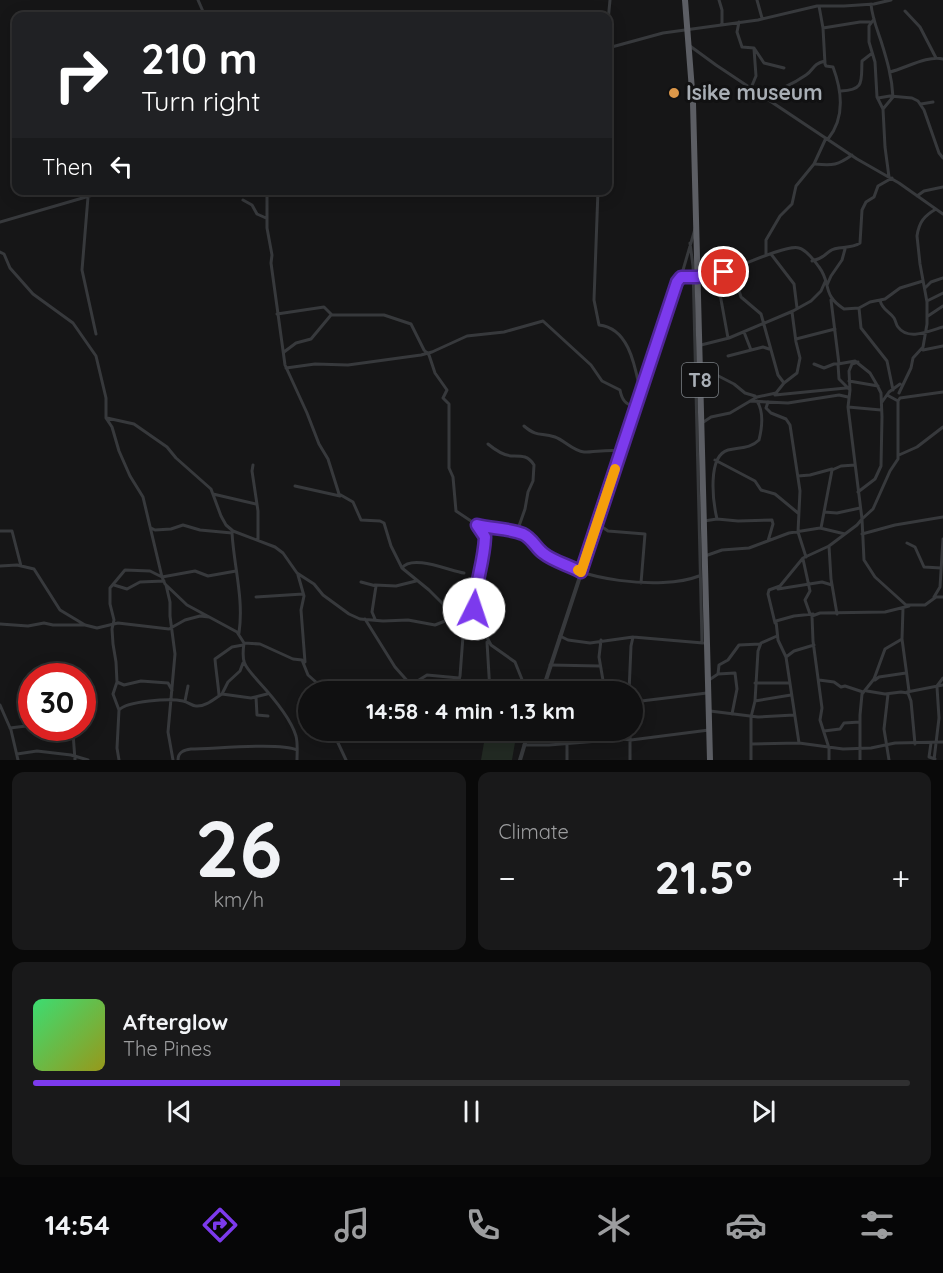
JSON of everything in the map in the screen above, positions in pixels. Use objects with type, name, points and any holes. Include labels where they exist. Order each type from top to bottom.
[{"type":"highway","name":"T8","points":[[686,0],[690,46],[710,760]]},
{"type":"street","points":[[719,0],[722,24]]},
{"type":"street","points":[[757,0],[762,19]]},
{"type":"street","points":[[766,256],[766,240],[780,216],[792,204],[799,181],[814,164],[836,127],[842,103],[841,91],[833,67],[825,66],[823,28],[818,0]]},
{"type":"street","points":[[612,45],[663,33],[762,19],[818,6],[835,7],[891,0]]},
{"type":"street","points":[[871,4],[872,21],[868,42],[875,57],[878,98],[883,109],[885,147],[890,178]]},
{"type":"street","points":[[905,12],[920,27],[936,58]]},
{"type":"street","points":[[823,28],[872,21]]},
{"type":"street","points":[[872,21],[890,72],[893,97],[883,109]]},
{"type":"street","points":[[739,22],[737,32],[741,47],[754,48]]},
{"type":"street","points":[[690,46],[943,214]]},
{"type":"street","points":[[754,48],[764,63],[784,68]]},
{"type":"street","points":[[751,88],[756,70],[754,48]]},
{"type":"street","points":[[841,91],[853,90],[860,85],[862,62],[871,54]]},
{"type":"street","points":[[890,72],[904,69],[921,61],[943,59]]},
{"type":"street","points":[[761,95],[794,82],[807,75],[816,64],[825,61]]},
{"type":"street","points":[[878,98],[912,98],[921,104],[939,153],[943,158]]},
{"type":"street","points":[[921,104],[933,102]]},
{"type":"street","points":[[814,164],[829,166],[838,164],[852,155]]},
{"type":"street","points":[[813,261],[823,258],[831,249],[855,246],[860,242],[863,207],[874,197],[878,186],[890,178]]},
{"type":"street","points":[[917,196],[924,191],[943,187]]},
{"type":"street","points":[[0,222],[94,195]]},
{"type":"street","points":[[267,195],[267,218],[277,314],[286,368],[327,459],[340,496]]},
{"type":"street","points":[[598,195],[594,300],[597,321],[599,325],[613,328],[629,350],[633,358],[640,392]]},
{"type":"street","points":[[88,197],[82,263],[96,334]]},
{"type":"street","points":[[243,200],[252,205],[257,214],[267,218]]},
{"type":"street","points":[[899,393],[911,368],[913,358],[921,350],[928,316],[917,247],[918,230],[924,216],[936,209]]},
{"type":"street","points":[[545,681],[640,392],[677,282],[681,277],[695,228]]},
{"type":"street","points":[[560,636],[568,640],[590,643],[633,637],[705,644],[699,576],[695,277],[690,243]]},
{"type":"street","points":[[681,277],[695,277],[730,270],[771,254],[798,247],[806,252],[819,267],[826,281],[835,329],[838,380],[849,389]]},
{"type":"street","points":[[826,287],[842,260],[846,248]]},
{"type":"street","points":[[0,252],[4,254],[10,268],[33,294],[70,320],[93,352],[98,363],[106,398],[106,418],[130,476],[143,497],[170,602],[175,660],[168,732],[173,760]]},
{"type":"street","points":[[771,254],[795,285],[794,296],[797,309]]},
{"type":"street","points":[[728,338],[718,283],[730,270]]},
{"type":"street","points":[[735,278],[741,297],[761,314],[778,375],[784,383]]},
{"type":"street","points":[[925,288],[931,282],[943,278]]},
{"type":"street","points":[[699,345],[728,338],[792,312],[812,301],[826,281]]},
{"type":"street","points":[[830,298],[844,309],[859,308],[888,297],[900,288],[923,281]]},
{"type":"street","points":[[927,301],[943,293]]},
{"type":"street","points":[[880,300],[882,307],[894,318],[897,326],[905,334],[943,327]]},
{"type":"street","points":[[928,316],[943,306]]},
{"type":"street","points":[[277,314],[321,307],[331,315]]},
{"type":"street","points":[[859,308],[861,328],[887,361],[893,390]]},
{"type":"street","points":[[773,395],[799,370],[800,358],[792,312]]},
{"type":"street","points":[[284,352],[296,343],[311,339],[331,315]]},
{"type":"street","points":[[331,315],[384,315],[409,322],[427,353],[436,376],[447,390],[443,398],[450,404],[449,468],[453,477],[456,511],[477,525],[521,534],[534,542],[543,553],[589,576],[666,584],[699,576]]},
{"type":"street","points":[[286,368],[315,364],[348,364],[427,353],[467,336],[504,332],[543,321],[591,365],[602,381],[620,390],[621,397],[627,405],[635,407]]},
{"type":"street","points":[[796,339],[835,329]]},
{"type":"street","points":[[744,332],[751,350]]},
{"type":"street","points":[[921,350],[943,346]]},
{"type":"street","points":[[728,356],[765,347],[770,350]]},
{"type":"street","points":[[858,362],[851,366],[848,407],[862,519],[863,556],[868,568],[901,601],[910,606]]},
{"type":"street","points":[[814,364],[824,368],[834,364],[858,362],[870,373],[881,393],[881,466],[875,479],[858,492]]},
{"type":"street","points":[[700,367],[734,384],[745,393],[768,402],[788,404],[839,395],[848,397]]},
{"type":"street","points":[[849,381],[878,386]]},
{"type":"street","points":[[880,404],[886,395],[903,383]]},
{"type":"street","points":[[799,743],[786,657],[777,636],[769,590],[784,583],[804,557],[829,546],[857,525],[874,506],[899,455],[898,401],[902,396],[941,393],[943,388]]},
{"type":"street","points":[[701,424],[711,417],[726,414],[750,401],[773,395],[820,389],[849,389]]},
{"type":"street","points":[[886,395],[898,401]]},
{"type":"street","points":[[717,519],[713,487],[716,460],[722,452],[751,446],[759,440],[762,419],[757,399]]},
{"type":"street","points":[[768,402],[765,407],[771,413],[788,420],[800,493],[798,532],[810,591],[805,600],[810,614]]},
{"type":"street","points":[[848,407],[881,410]]},
{"type":"street","points":[[106,418],[132,423],[145,431],[169,449],[177,459],[202,480],[213,494],[222,520],[234,532],[236,571],[241,601],[239,634],[243,644],[244,662],[248,671],[287,719],[296,735],[297,760]]},
{"type":"street","points":[[524,426],[536,434],[555,437],[581,451],[621,451]]},
{"type":"street","points":[[899,455],[917,447],[943,427]]},
{"type":"street","points":[[937,433],[943,434]]},
{"type":"street","points":[[488,444],[509,455],[525,457],[534,465],[533,482],[519,526],[521,534]]},
{"type":"street","points":[[716,460],[755,482],[760,489],[775,494],[798,513]]},
{"type":"street","points":[[253,465],[251,467],[258,540]]},
{"type":"street","points":[[798,476],[855,465]]},
{"type":"street","points":[[821,528],[831,472],[834,469]]},
{"type":"street","points":[[295,486],[352,500],[361,520],[384,523],[391,546],[402,568],[464,623],[458,681]]},
{"type":"street","points":[[213,494],[256,504]]},
{"type":"street","points":[[824,512],[837,513],[860,508]]},
{"type":"street","points":[[862,534],[895,525],[943,517]]},
{"type":"street","points":[[704,521],[717,519],[772,520],[768,541]]},
{"type":"street","points":[[597,523],[608,531],[645,534],[641,583]]},
{"type":"street","points":[[150,527],[154,530],[185,525],[202,530],[234,532],[258,540],[279,550],[297,573],[314,584],[323,595],[357,618],[408,620],[435,625],[445,621],[473,620],[477,622]]},
{"type":"street","points":[[477,525],[485,537],[481,569],[476,579],[474,607],[477,622],[487,640],[515,662],[522,681]]},
{"type":"street","points":[[705,556],[722,550],[743,550],[789,533],[821,528],[845,534]]},
{"type":"street","points":[[0,531],[12,532],[21,566]]},
{"type":"street","points":[[934,599],[940,587],[943,540]]},
{"type":"street","points":[[907,543],[915,547],[924,567],[941,568]]},
{"type":"street","points":[[829,546],[837,614]]},
{"type":"street","points":[[402,568],[408,562],[418,561],[464,573]]},
{"type":"street","points":[[0,566],[21,566],[35,570],[39,580],[60,610],[85,626]]},
{"type":"street","points":[[119,760],[117,748],[119,710],[113,694],[117,682],[110,591],[125,570],[150,571],[164,581],[187,605],[239,634]]},
{"type":"street","points":[[114,585],[127,589],[140,582],[164,581],[195,571],[210,576],[236,571]]},
{"type":"street","points":[[297,573],[303,594],[301,610],[305,663],[308,675],[316,681]]},
{"type":"street","points":[[361,582],[396,586],[417,581]]},
{"type":"street","points":[[774,588],[782,589],[822,582],[832,585]]},
{"type":"street","points":[[375,585],[372,612],[377,620]]},
{"type":"street","points":[[256,597],[303,594]]},
{"type":"street","points":[[775,622],[810,614],[885,612],[925,605],[934,599],[943,597]]},
{"type":"street","points":[[462,620],[474,607]]},
{"type":"street","points":[[903,608],[902,639],[915,744]]},
{"type":"street","points":[[815,614],[812,619],[822,708],[820,720],[829,748],[829,760]]},
{"type":"street","points":[[0,624],[28,626],[44,623],[97,628],[114,625],[172,628],[178,623],[195,617],[211,617]]},
{"type":"street","points":[[365,619],[395,667],[407,681]]},
{"type":"street","points":[[718,674],[719,664],[728,660],[739,645],[760,644],[777,636]]},
{"type":"street","points":[[629,681],[633,637]]},
{"type":"street","points":[[873,681],[885,649],[902,639]]},
{"type":"street","points":[[487,640],[489,681]]},
{"type":"street","points":[[601,640],[599,651],[603,681]]},
{"type":"street","points":[[220,695],[215,659],[232,647],[243,644],[260,644],[305,663]]},
{"type":"street","points":[[751,760],[751,717],[755,701],[756,660],[760,644]]},
{"type":"street","points":[[786,657],[794,651],[814,645]]},
{"type":"street","points":[[119,710],[124,705],[171,699],[198,706],[220,695],[233,675],[241,670],[244,662]]},
{"type":"street","points":[[550,665],[600,666]]},
{"type":"street","points":[[708,681],[718,674],[734,672],[736,674],[737,689],[732,714]]},
{"type":"street","points":[[860,760],[860,722],[864,692],[879,677],[906,673]]},
{"type":"street","points":[[417,681],[427,675],[459,678]]},
{"type":"street","points":[[931,743],[929,758],[935,760],[937,687],[943,678]]},
{"type":"street","points":[[819,680],[830,680],[841,687],[845,686],[864,692],[888,694],[943,685]]},
{"type":"street","points":[[117,682],[124,685],[141,681],[168,683],[172,690]]},
{"type":"street","points":[[755,683],[789,682]]},
{"type":"street","points":[[185,701],[188,686]]},
{"type":"street","points":[[643,701],[709,693]]},
{"type":"street","points":[[220,695],[251,698],[267,694]]},
{"type":"street","points":[[888,694],[884,725],[889,760]]},
{"type":"street","points":[[755,701],[791,695]]},
{"type":"street","points":[[256,697],[257,715],[268,716]]},
{"type":"street","points":[[0,705],[10,728],[18,760]]},
{"type":"street","points":[[710,711],[751,717],[794,715]]},
{"type":"street","points":[[824,731],[842,728],[844,723],[860,722]]},
{"type":"street","points":[[10,728],[26,726],[46,731],[69,728],[73,733],[76,758]]},
{"type":"street","points":[[643,738],[709,730]]},
{"type":"street","points":[[338,741],[346,760]]},
{"type":"street","points":[[520,760],[525,741]]},
{"type":"street","points":[[524,745],[596,741]]},
{"type":"street","points":[[630,760],[631,741]]},
{"type":"street","points":[[751,744],[799,743],[839,750],[886,744],[943,742]]},
{"type":"street","points":[[567,760],[568,743]]},
{"type":"street","points":[[178,760],[183,750],[191,749],[270,747],[297,750]]},
{"type":"street","points":[[16,754],[37,751],[88,760]]},
{"type":"shaded area","points":[[484,741],[515,741],[512,760],[481,760]]},
{"type":"slow traffic","points":[[578,570],[581,572],[615,469]]},
{"type":"place","name":"Isike museum","points":[[674,93]]},
{"type":"route","points":[[474,609],[476,579],[481,569],[485,544],[484,533],[477,525],[498,527],[504,531],[523,535],[534,542],[543,553],[581,572],[677,282],[681,277],[697,277],[724,272]]}]
